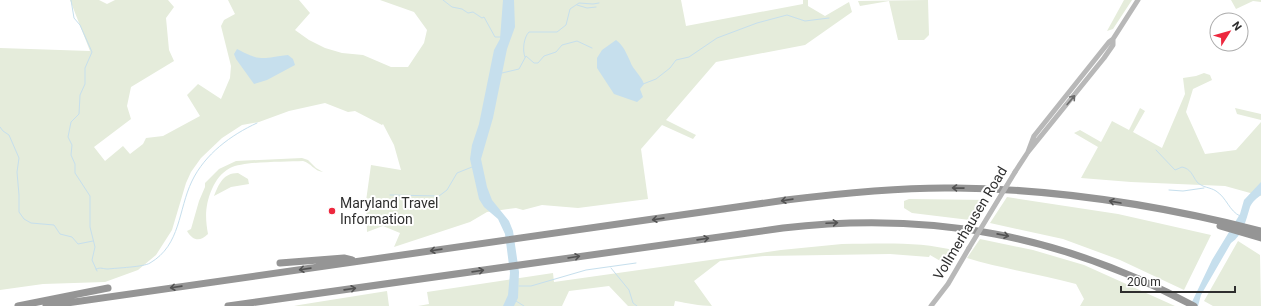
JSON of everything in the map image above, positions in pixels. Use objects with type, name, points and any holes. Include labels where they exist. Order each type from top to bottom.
[{"type":"highway","points":[[46,306],[800,198],[891,189],[955,188],[1028,191],[1111,201],[1261,231]]},
{"type":"highway","points":[[1198,218],[1261,238]]},
{"type":"highway","points":[[228,306],[819,224],[912,222],[982,231],[1049,246],[1098,262],[1157,287],[1194,306]]},
{"type":"highway","points":[[280,263],[344,258],[358,261]]},
{"type":"highway","points":[[18,306],[108,288]]},
{"type":"highway","points":[[249,306],[286,298]]},
{"type":"street","name":"Vollmerhausen Road","points":[[931,306],[948,284],[1028,152],[1104,58],[1113,45],[1113,39],[1138,0]]},
{"type":"green space","points":[[70,0],[99,0],[107,4],[115,0],[168,0],[174,7],[166,18],[169,50],[174,61],[131,87],[127,106],[131,119],[94,147],[105,161],[123,146],[130,154],[143,144],[146,138],[163,136],[200,116],[187,95],[198,84],[221,99],[230,78],[231,66],[221,26],[224,20],[235,14],[228,0],[299,0],[310,13],[295,30],[309,40],[325,48],[342,53],[363,55],[391,67],[408,67],[424,43],[427,30],[414,12],[380,0],[681,0],[686,26],[803,4],[803,0],[808,0],[808,6],[825,16],[849,2],[852,12],[805,45],[716,62],[666,120],[696,135],[693,139],[662,125],[641,149],[648,199],[578,208],[542,205],[523,210],[516,208],[487,212],[470,222],[394,247],[400,233],[383,226],[367,232],[366,201],[371,165],[401,170],[394,145],[383,124],[382,125],[355,111],[348,112],[325,103],[289,111],[259,122],[242,125],[222,138],[201,158],[191,172],[186,183],[172,230],[156,255],[138,270],[105,282],[43,284],[0,290],[0,48],[90,51]]},
{"type":"green space","points":[[928,0],[929,35],[924,40],[898,40],[889,1],[860,6],[858,1]]},
{"type":"green space","points":[[1124,0],[1132,0],[1113,29],[1107,31]]},
{"type":"green space","points":[[1231,0],[1261,0],[1261,2],[1253,1],[1236,9]]},
{"type":"green space","points":[[1204,73],[1210,75],[1212,80],[1193,89],[1186,112],[1205,154],[1236,150],[1261,122],[1261,196],[1225,186],[1131,182],[1081,178],[1098,147],[1074,133],[1080,130],[1101,142],[1112,121],[1129,130],[1140,108],[1145,111],[1133,132],[1162,148],[1185,94],[1183,78]]},
{"type":"green space","points":[[1235,108],[1261,114],[1261,120],[1237,114]]},
{"type":"green space","points":[[302,158],[308,160],[316,168],[323,172],[303,161],[265,162],[245,164],[230,168],[221,174],[215,183],[208,201],[206,222],[208,234],[205,237],[197,239],[192,237],[187,231],[191,229],[205,183],[219,169],[236,161]]},
{"type":"green space","points":[[233,173],[238,173],[248,179],[249,184],[231,187],[214,196],[220,183],[225,177]]},
{"type":"green space","points":[[1007,197],[1118,214],[1211,235],[1184,290],[1120,260],[1063,239],[990,223]]},
{"type":"green space","points":[[909,199],[990,200],[978,221],[912,213],[904,208],[904,201]]},
{"type":"green space","points":[[980,239],[1033,250],[1084,265],[1175,306],[1080,306],[1084,299],[1076,284],[967,258]]},
{"type":"green space","points":[[1238,241],[1260,255],[1261,306],[1213,306],[1204,301]]},
{"type":"green space","points":[[842,244],[914,244],[956,251],[949,266],[930,255],[929,257],[890,254],[765,256],[720,261],[694,281],[712,306],[675,301],[674,306],[628,306],[609,286],[569,291],[562,306],[418,306],[429,304],[427,292],[553,273],[554,282],[781,250]]},
{"type":"green space","points":[[387,291],[389,306],[294,306],[299,305]]},
{"type":"water","points":[[503,0],[514,0],[515,27],[507,49],[493,118],[481,159],[487,187],[492,200],[509,221],[513,231],[519,272],[518,298],[514,306],[503,306],[508,295],[510,273],[505,234],[498,219],[484,207],[479,199],[470,159],[472,145],[479,124],[494,50],[500,39]]},
{"type":"water","points":[[616,40],[623,47],[631,64],[644,84],[640,89],[643,97],[637,102],[614,94],[597,68],[597,58],[602,50]]},
{"type":"water","points":[[237,49],[252,56],[262,58],[288,55],[293,59],[295,65],[267,80],[254,84],[236,59],[234,54]]},
{"type":"water","points":[[1261,182],[1261,195],[1251,205],[1241,232],[1231,243],[1201,295],[1198,306],[1190,306],[1212,260],[1240,214],[1244,200]]},
{"type":"waterway","points":[[71,0],[74,18],[80,25],[92,52],[85,68],[85,84],[80,95],[79,114],[71,122],[68,137],[72,145],[71,155],[75,164],[75,173],[90,196],[90,227],[95,247],[92,260],[97,271]]},
{"type":"waterway","points":[[443,0],[452,7],[462,9],[468,13],[473,12],[482,18],[484,17],[495,37],[502,37]]},
{"type":"waterway","points":[[525,57],[524,44],[529,32],[557,32],[566,25],[570,9],[579,3],[599,3]]},
{"type":"waterway","points":[[577,5],[587,8],[596,7]]},
{"type":"waterway","points":[[643,84],[656,79],[670,68],[676,60],[689,57],[717,38],[757,23],[787,15],[805,21],[829,18]]},
{"type":"waterway","points":[[502,73],[519,69],[526,56],[534,63],[538,63],[544,56],[556,52],[562,45],[577,41],[592,48]]},
{"type":"waterway","points":[[96,269],[130,267],[147,264],[160,255],[168,247],[173,237],[187,192],[197,171],[211,154],[220,146],[238,133],[257,123]]},
{"type":"waterway","points":[[0,127],[9,135],[19,158],[17,172],[19,212],[24,219],[31,223],[54,225],[60,234],[72,237],[78,244],[93,241]]},
{"type":"waterway","points":[[1156,150],[1175,170],[1182,167],[1187,169],[1199,184],[1220,194],[1233,211],[1240,216]]},
{"type":"waterway","points":[[390,195],[439,196],[447,190],[457,173],[472,167]]},
{"type":"waterway","points":[[1169,190],[1183,191],[1204,188]]},
{"type":"waterway","points":[[519,286],[531,286],[586,270],[636,263]]},
{"type":"waterway","points":[[611,268],[629,290],[633,303],[637,306]]},
{"type":"waterway","points":[[516,301],[524,306]]},
{"type":"place","name":"Maryland Travel Information","points":[[332,211]]}]
